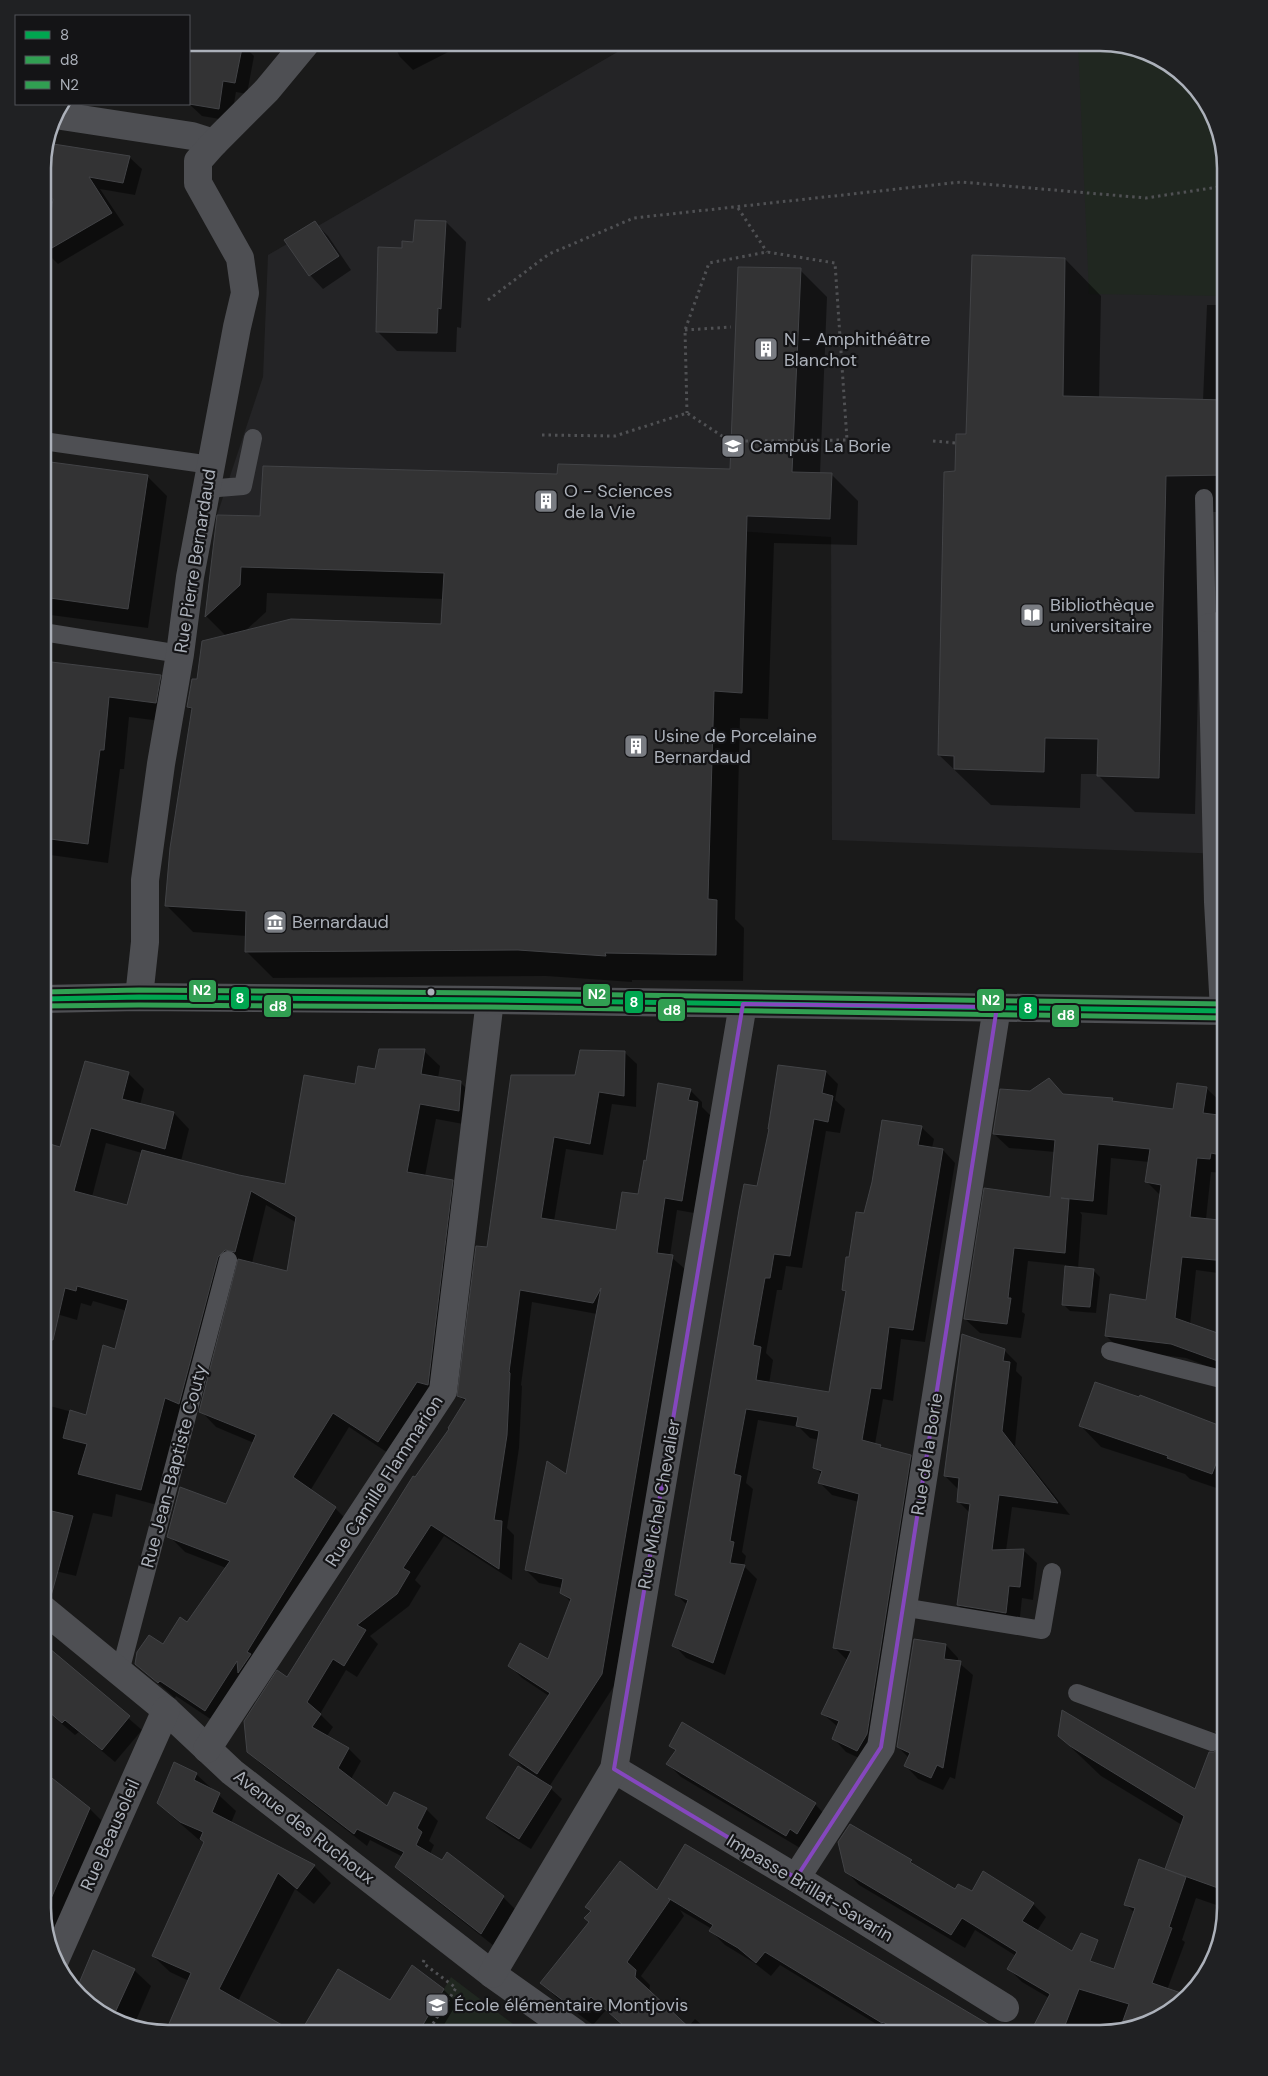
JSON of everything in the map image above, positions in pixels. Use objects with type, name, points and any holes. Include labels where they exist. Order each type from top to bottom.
[{"type":"street","name":"Rue Pierre Bernardaud","points":[[138,997],[145,942],[145,880],[161,764],[180,654],[190,577],[245,293],[240,258],[198,183],[198,161],[267,90],[299,51]]},
{"type":"street","points":[[63,116],[192,136],[214,143]]},
{"type":"street","points":[[51,999],[138,997],[490,1000],[1217,1010]]},
{"type":"street","name":"Rue Camille Flammarion","points":[[207,1749],[444,1391],[490,1000]]},
{"type":"street","name":"Rue Michel Chevalier","points":[[492,1974],[614,1769],[743,1004]]},
{"type":"street","name":"Rue de la Borie","points":[[796,1878],[880,1747],[997,1007]]},
{"type":"street","name":"Avenue des Ruchoux","points":[[51,1616],[166,1710],[232,1772],[492,1974],[564,2025]]},
{"type":"street","name":"Rue Beausoleil","points":[[59,1950],[166,1710]]},
{"type":"street","name":"Impasse Brillat-Savarin","points":[[614,1769],[796,1878],[1005,2008]]},
{"type":"lane","points":[[51,443],[243,486],[253,438]]},
{"type":"lane","points":[[1204,498],[1213,902],[1217,950]]},
{"type":"lane","points":[[1207,623],[1217,621]]},
{"type":"lane","points":[[51,633],[180,654]]},
{"type":"lane","name":"Rue Jean-Baptiste Couty","points":[[120,1672],[228,1260]]},
{"type":"lane","points":[[1110,1352],[1217,1378]]},
{"type":"lane","points":[[902,1607],[1042,1630],[1052,1572]]},
{"type":"lane","points":[[1077,1693],[1212,1742]]},
{"type":"path","points":[[488,300],[549,254],[634,218],[961,182],[1146,198],[1217,187]]},
{"type":"path","points":[[738,208],[767,252]]},
{"type":"path","points":[[767,252],[835,263],[847,440],[745,441],[722,436],[687,413],[685,330],[709,263],[767,252]]},
{"type":"path","points":[[685,330],[731,327]]},
{"type":"path","points":[[542,435],[615,436],[687,413]]},
{"type":"path","points":[[933,441],[956,443]]},
{"type":"path","points":[[423,1963],[456,1988],[433,2025]]},
{"type":"highlighted area","points":[[743,1004],[997,1007],[881,1747],[796,1878],[614,1769]]},
{"type":"shaded area","name":"Campus La Borie","points":[[619,51],[1108,51],[1138,57],[1165,71],[1188,91],[1205,116],[1211,130],[1217,160],[1217,854],[832,840],[831,537],[620,524],[217,515],[263,377],[268,255]]},
{"type":"shaded area","points":[[1078,51],[1108,51],[1138,57],[1165,71],[1188,91],[1205,116],[1211,130],[1217,160],[1217,296],[1089,294]]},
{"type":"shaded area","points":[[451,1977],[514,2025],[423,2025]]},
{"type":"building","points":[[190,51],[241,51],[235,83],[223,81],[219,109],[190,104]]},
{"type":"building","points":[[54,144],[130,156],[123,183],[89,177],[112,213],[51,249],[53,199],[51,199],[51,160]]},
{"type":"building","points":[[415,220],[446,221],[441,309],[438,308],[437,333],[376,332],[378,247],[402,248],[402,241],[413,242]]},
{"type":"building","points":[[315,221],[339,256],[309,276],[284,240]]},
{"type":"building","points":[[972,255],[1065,258],[1063,396],[1217,400],[1217,475],[1166,476],[1159,778],[1097,776],[1098,739],[1045,738],[1044,772],[954,769],[954,756],[938,755],[944,472],[955,471],[956,434],[966,434]]},
{"type":"building","points":[[738,267],[801,268],[792,472],[832,473],[830,519],[747,516],[742,693],[714,691],[708,899],[717,900],[716,955],[605,953],[606,956],[518,950],[245,952],[246,911],[165,906],[170,848],[192,708],[187,707],[192,679],[197,679],[202,641],[291,619],[441,624],[444,573],[241,567],[240,585],[205,617],[217,515],[260,516],[263,466],[557,474],[558,464],[730,469]]},
{"type":"building","points":[[51,462],[148,475],[128,609],[51,598]]},
{"type":"building","points":[[51,662],[161,675],[156,703],[109,697],[104,750],[100,750],[88,844],[51,839]]},
{"type":"building","points":[[379,1049],[425,1049],[421,1074],[461,1081],[459,1111],[420,1104],[407,1172],[453,1180],[428,1385],[417,1382],[378,1442],[333,1413],[293,1477],[336,1507],[247,1652],[251,1654],[238,1673],[237,1661],[205,1711],[160,1681],[158,1683],[135,1664],[137,1652],[149,1635],[163,1644],[180,1617],[187,1622],[230,1561],[167,1537],[180,1487],[226,1504],[256,1435],[199,1412],[238,1259],[287,1271],[296,1217],[251,1191],[235,1252],[225,1250],[218,1257],[179,1404],[165,1398],[141,1490],[78,1474],[87,1444],[63,1438],[70,1410],[86,1415],[103,1345],[115,1349],[128,1300],[77,1286],[76,1291],[65,1288],[53,1340],[51,1340],[51,1144],[60,1147],[85,1061],[129,1072],[122,1099],[174,1112],[165,1149],[91,1128],[74,1191],[127,1205],[142,1150],[239,1175],[285,1184],[304,1075],[355,1084],[358,1066],[375,1069]]},
{"type":"building","points":[[580,1050],[625,1051],[624,1096],[599,1092],[590,1144],[554,1137],[541,1218],[616,1230],[622,1192],[638,1194],[644,1160],[646,1161],[658,1083],[691,1089],[688,1100],[698,1102],[682,1201],[665,1198],[657,1253],[673,1255],[602,1674],[537,1774],[509,1755],[550,1693],[508,1666],[520,1643],[548,1659],[571,1599],[560,1593],[563,1579],[525,1570],[547,1461],[566,1474],[601,1288],[593,1303],[520,1290],[509,1372],[507,1435],[494,1520],[502,1521],[499,1569],[431,1525],[403,1568],[410,1572],[397,1594],[357,1625],[366,1630],[344,1666],[333,1659],[307,1702],[321,1714],[312,1727],[349,1748],[338,1768],[387,1806],[394,1792],[427,1808],[417,1828],[422,1832],[416,1845],[442,1860],[447,1852],[504,1896],[481,1934],[395,1867],[404,1852],[357,1829],[354,1834],[247,1752],[244,1721],[277,1670],[287,1677],[413,1476],[415,1477],[449,1429],[466,1399],[457,1396],[476,1246],[487,1247],[511,1075],[575,1075]]},
{"type":"building","points":[[778,1065],[826,1071],[822,1093],[833,1096],[828,1122],[814,1119],[790,1256],[774,1254],[770,1278],[765,1278],[753,1345],[761,1347],[756,1380],[829,1392],[846,1291],[842,1290],[846,1257],[849,1257],[856,1212],[864,1213],[872,1182],[882,1120],[922,1126],[918,1145],[943,1149],[913,1330],[889,1327],[881,1389],[871,1388],[862,1440],[911,1455],[867,1734],[857,1751],[832,1739],[839,1721],[821,1714],[851,1651],[833,1648],[859,1494],[818,1483],[822,1471],[813,1468],[819,1431],[796,1426],[798,1417],[746,1409],[734,1474],[741,1476],[730,1541],[734,1542],[730,1563],[745,1565],[713,1663],[672,1646],[688,1600],[675,1595],[739,1210],[744,1184],[757,1186],[769,1129]]},
{"type":"building","points":[[1049,1078],[1063,1094],[1113,1098],[1112,1101],[1173,1109],[1177,1083],[1207,1087],[1203,1113],[1217,1115],[1217,1154],[1211,1153],[1210,1159],[1197,1158],[1190,1217],[1217,1220],[1217,1260],[1182,1257],[1175,1318],[1217,1333],[1217,1361],[1171,1344],[1105,1336],[1110,1294],[1146,1300],[1161,1185],[1145,1182],[1150,1149],[1098,1144],[1093,1201],[1061,1198],[1069,1199],[1065,1253],[1014,1248],[1008,1298],[1011,1298],[1007,1324],[964,1319],[984,1188],[1050,1197],[1055,1140],[993,1134],[1000,1089],[1030,1091]]},
{"type":"building","points":[[1065,1266],[1094,1269],[1090,1307],[1062,1305]]},
{"type":"building","points":[[962,1334],[1005,1349],[1003,1361],[1010,1362],[1002,1431],[1058,1503],[999,1495],[992,1550],[1024,1549],[1020,1587],[1009,1586],[1006,1613],[957,1605],[970,1504],[957,1502],[959,1478],[944,1476]]},
{"type":"building","points":[[1095,1382],[1139,1397],[1140,1395],[1217,1425],[1217,1461],[1212,1474],[1167,1458],[1168,1456],[1079,1426]]},
{"type":"building","points":[[51,1511],[73,1516],[51,1596]]},
{"type":"building","points":[[914,1639],[946,1644],[944,1659],[961,1661],[943,1768],[937,1765],[931,1778],[904,1766],[910,1753],[897,1747]]},
{"type":"building","points":[[51,1650],[130,1716],[102,1750],[65,1720],[62,1723],[51,1714]]},
{"type":"building","points":[[1062,1710],[1195,1789],[1209,1752],[1217,1750],[1217,1888],[1165,1869],[1184,1816],[1070,1746],[1058,1736]]},
{"type":"building","points":[[682,1722],[816,1803],[797,1834],[790,1829],[786,1836],[666,1764],[676,1750],[669,1746]]},
{"type":"building","points":[[174,1762],[197,1773],[194,1780],[220,1793],[212,1812],[315,1865],[297,1889],[278,1873],[219,1989],[282,2025],[168,2025],[191,1973],[152,1956],[204,1842],[200,1839],[203,1832],[180,1822],[157,1803]]},
{"type":"building","points":[[518,1766],[552,1787],[519,1839],[486,1818]]},
{"type":"building","points":[[51,1777],[90,1808],[51,1899]]},
{"type":"building","points":[[850,1824],[912,1860],[910,1862],[955,1889],[958,1884],[972,1891],[983,1871],[1034,1903],[1022,1921],[1072,1951],[1081,1933],[1098,1940],[1090,1961],[1114,1969],[1135,1908],[1124,1905],[1139,1859],[1186,1877],[1169,1927],[1172,1928],[1152,1983],[1180,1993],[1152,2013],[1122,2023],[1129,2004],[1079,1989],[1065,2025],[1034,2025],[1050,1994],[1007,1969],[1017,1952],[962,1918],[951,1935],[845,1872],[838,1842]]},
{"type":"building","points":[[685,1844],[990,2025],[888,2025],[882,2023],[765,1952],[756,1963],[738,1948],[709,1931],[713,1925],[668,1898],[670,1900],[627,1962],[636,1970],[635,1977],[686,2025],[623,2025],[591,1997],[578,2012],[540,1983],[589,1922],[584,1918],[591,1911],[585,1907],[620,1861],[657,1890]]},
{"type":"building","points":[[93,1950],[135,1969],[115,2012],[91,1996],[79,1984]]},
{"type":"building","points":[[412,1965],[444,1989],[423,2025],[305,2025],[338,1969],[390,2000]]},
{"type":"transit line","name":"N2","points":[[51,992],[139,990],[490,993],[1217,1004]]},
{"type":"transit line","name":"8","points":[[51,999],[139,997],[490,1000],[1217,1011]]},
{"type":"transit line","name":"d8","points":[[51,1006],[490,1007],[1217,1018]]},
{"type":"place","name":"N - Amphithéâtre Blanchot","points":[[766,349]]},
{"type":"place","name":"Campus La Borie","points":[[733,446]]},
{"type":"place","name":"O - Sciences de la Vie","points":[[546,501]]},
{"type":"place","name":"Bibliothèque universitaire","points":[[1032,615]]},
{"type":"place","name":"Usine de Porcelaine Bernardaud","points":[[636,746]]},
{"type":"place","name":"Bernardaud","points":[[275,922]]},
{"type":"place","name":"École élémentaire Montjovis","points":[[437,2005]]}]
